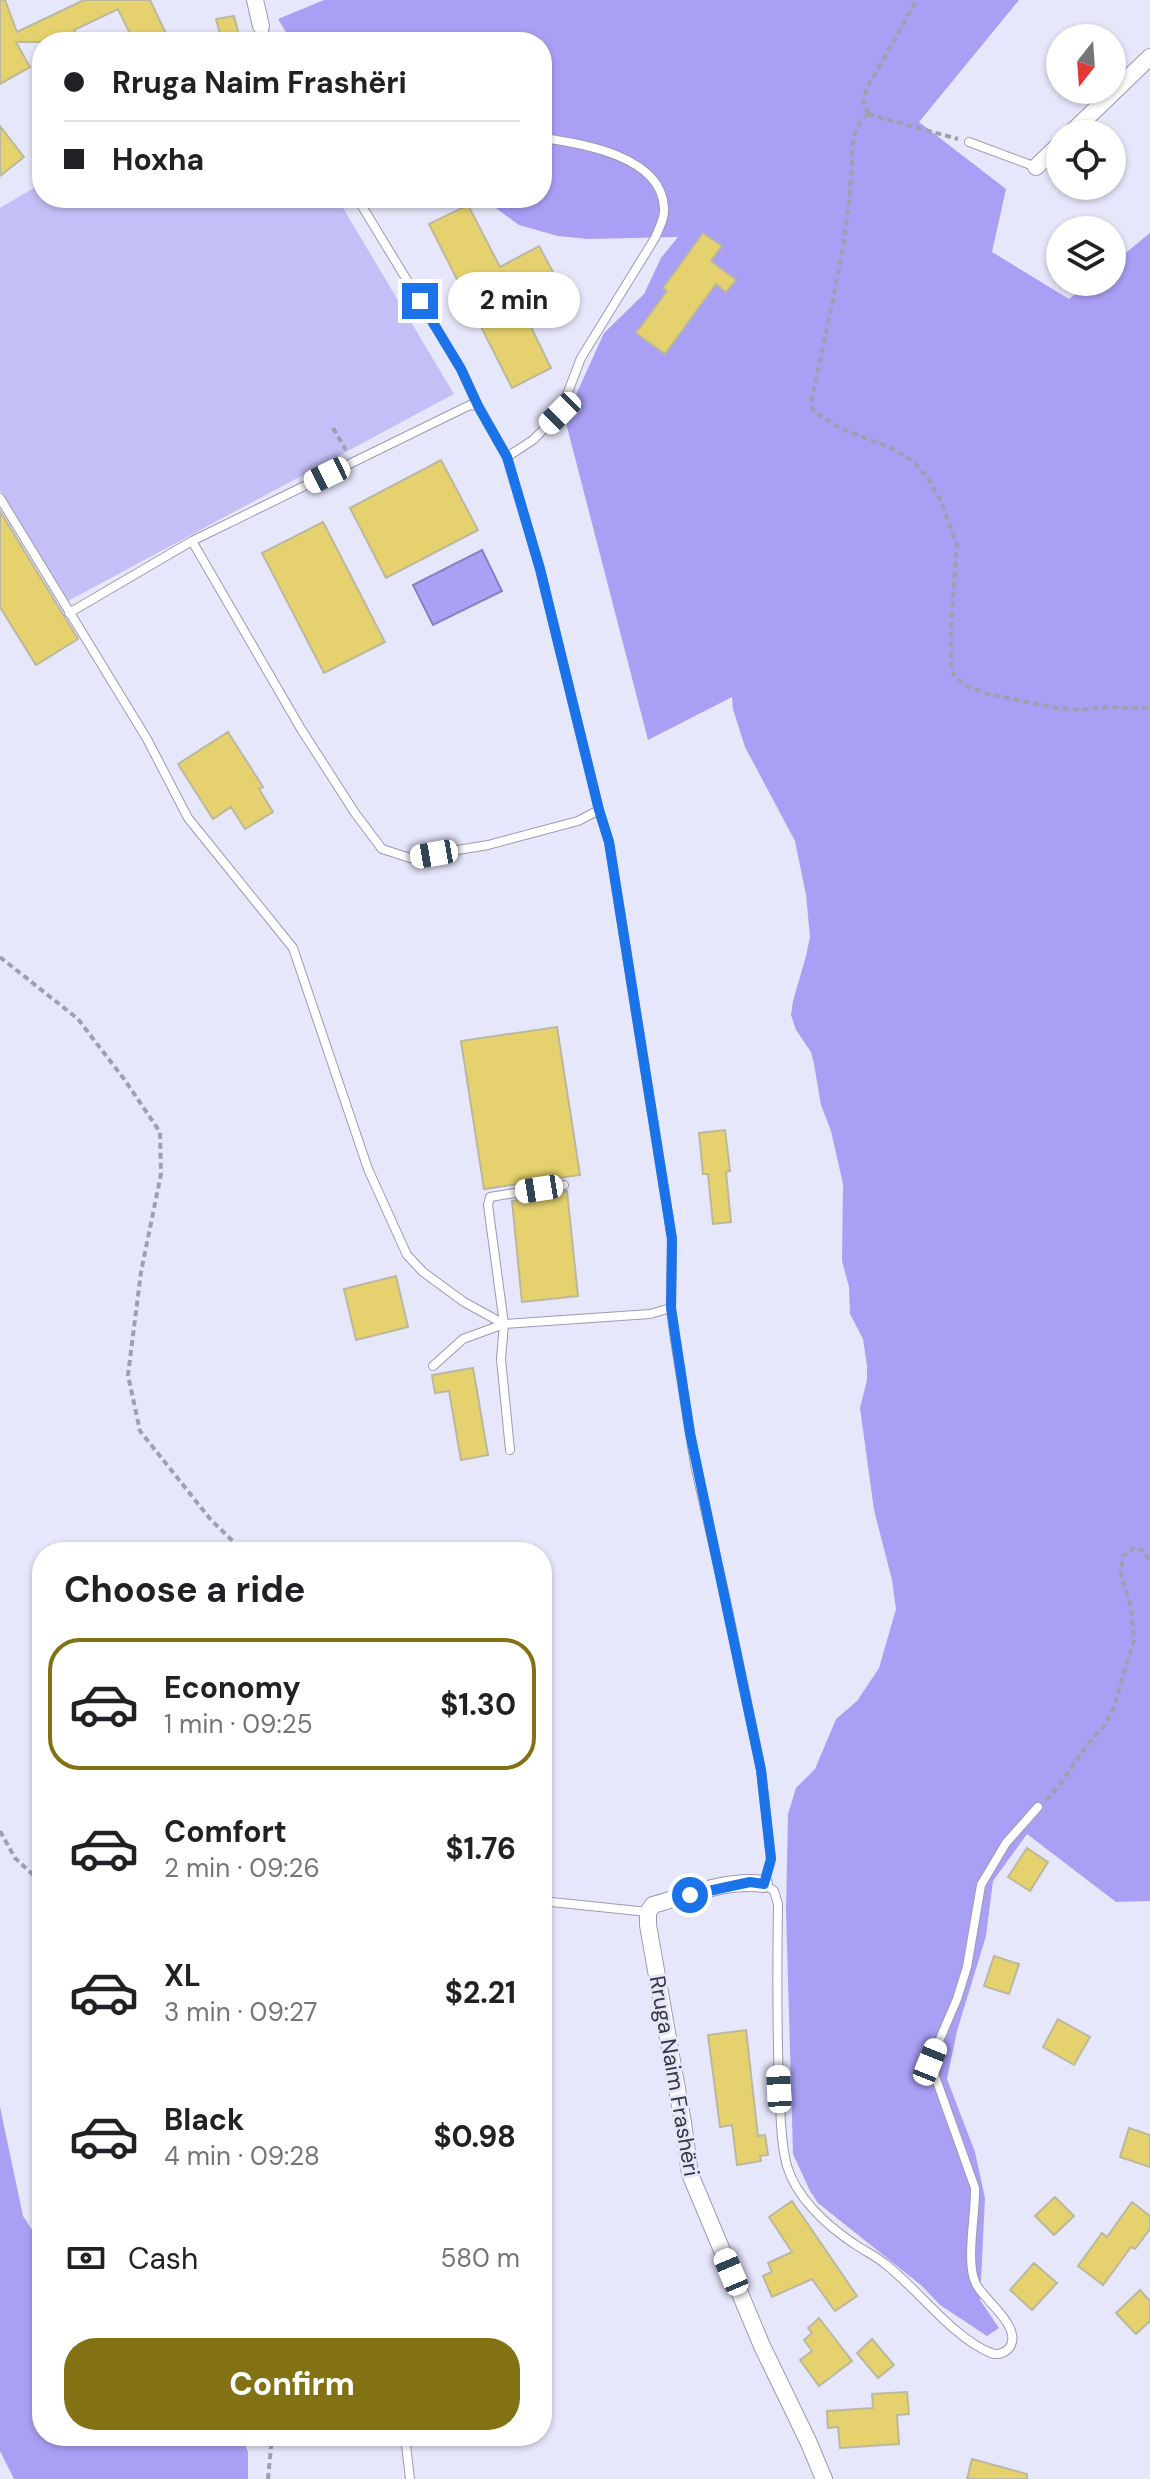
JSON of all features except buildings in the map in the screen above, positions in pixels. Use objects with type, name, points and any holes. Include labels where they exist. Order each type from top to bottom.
[{"type":"street","points":[[255,0],[261,26]]},
{"type":"street","points":[[1085,120],[1150,57]]},
{"type":"street","points":[[1036,167],[1046,157]]},
{"type":"street","points":[[648,1912],[653,1905],[717,1888],[750,1882],[764,1884]]},
{"type":"street","name":"Rruga Naim Frashëri","points":[[648,1912],[690,2174],[762,2346],[824,2479]]},
{"type":"lane","points":[[261,26],[264,32]]},
{"type":"lane","points":[[507,457],[533,440],[560,413],[581,358],[655,238],[665,206],[658,184],[635,164],[594,147],[552,140]]},
{"type":"lane","points":[[969,142],[1036,167]]},
{"type":"lane","points":[[363,208],[461,369],[474,403],[507,457],[540,569],[609,842],[672,1239],[671,1308],[695,1465],[761,1770],[771,1859],[764,1884],[774,1891],[778,1904],[777,2039],[782,2138],[787,2165],[794,2184],[825,2220],[883,2262],[972,2341],[999,2354],[1013,2340],[1010,2326],[975,2283],[971,2249],[975,2188],[930,2062],[967,1967],[981,1885],[1006,1843],[1038,1807]]},
{"type":"lane","points":[[69,613],[192,541],[474,403]]},
{"type":"lane","points":[[0,498],[147,739],[188,818],[293,948],[368,1169],[407,1255],[423,1272],[464,1302],[504,1324]]},
{"type":"lane","points":[[192,541],[301,729],[382,849],[410,858],[488,845],[578,821],[599,810]]},
{"type":"lane","points":[[510,1450],[501,1359],[504,1324],[488,1205],[490,1197],[564,1185]]},
{"type":"lane","points":[[433,1366],[463,1339],[504,1324],[650,1314],[671,1308]]},
{"type":"lane","points":[[552,1902],[648,1912]]},
{"type":"lane","points":[[406,2446],[410,2479]]},
{"type":"path","points":[[868,114],[863,101],[867,88],[917,0]]},
{"type":"path","points":[[868,114],[969,142]]},
{"type":"path","points":[[868,114],[859,121],[854,136],[848,206],[812,398],[813,411],[840,428],[891,448],[913,461],[941,501],[957,545],[951,635],[951,670],[956,678],[988,694],[1057,708],[1150,708]]},
{"type":"path","points":[[333,428],[352,462]]},
{"type":"path","points":[[0,957],[78,1019],[160,1132],[161,1174],[141,1272],[128,1375],[140,1431],[211,1520],[234,1542]]},
{"type":"path","points":[[1038,1807],[1059,1786],[1113,1709],[1134,1640],[1131,1608],[1121,1574],[1123,1556],[1135,1547],[1144,1551],[1150,1563]]},
{"type":"path","points":[[0,1831],[15,1858],[32,1874]]},
{"type":"path","points":[[268,2479],[271,2446]]},
{"type":"shaded area","points":[[324,0],[1019,0],[919,122],[1006,189],[992,252],[1046,285],[1046,296],[1069,299],[1073,296],[1126,296],[1126,253],[1150,233],[1150,1901],[1116,1902],[1027,1834],[993,1881],[986,1936],[957,2031],[947,2079],[975,2152],[985,2198],[980,2300],[999,2328],[987,2336],[940,2305],[922,2286],[818,2203],[793,2154],[786,1911],[788,1814],[796,1788],[815,1769],[836,1719],[857,1701],[879,1668],[896,1609],[874,1510],[860,1408],[867,1366],[863,1339],[850,1314],[849,1287],[842,1261],[843,1184],[831,1131],[821,1105],[811,1052],[796,1030],[791,1015],[810,937],[806,895],[795,841],[745,747],[732,697],[648,740],[565,419],[604,333],[644,294],[661,258],[678,237],[588,239],[558,236],[519,225],[496,208],[552,208],[552,32],[286,32],[278,19]]},
{"type":"shaded area","points":[[32,189],[32,208],[343,208],[454,394],[68,601],[0,491],[0,208]]},
{"type":"shaded area","points":[[482,550],[502,591],[433,625],[413,585]]},
{"type":"shaded area","points":[[0,2107],[23,2216],[32,2230],[32,2446],[246,2446],[248,2479],[14,2479],[0,2451]]},
{"type":"route","points":[[420,301],[461,369],[507,457],[540,569],[609,842],[672,1239],[671,1308],[675,1340],[695,1465],[761,1770],[771,1859],[764,1884],[750,1882],[690,1895]]}]
